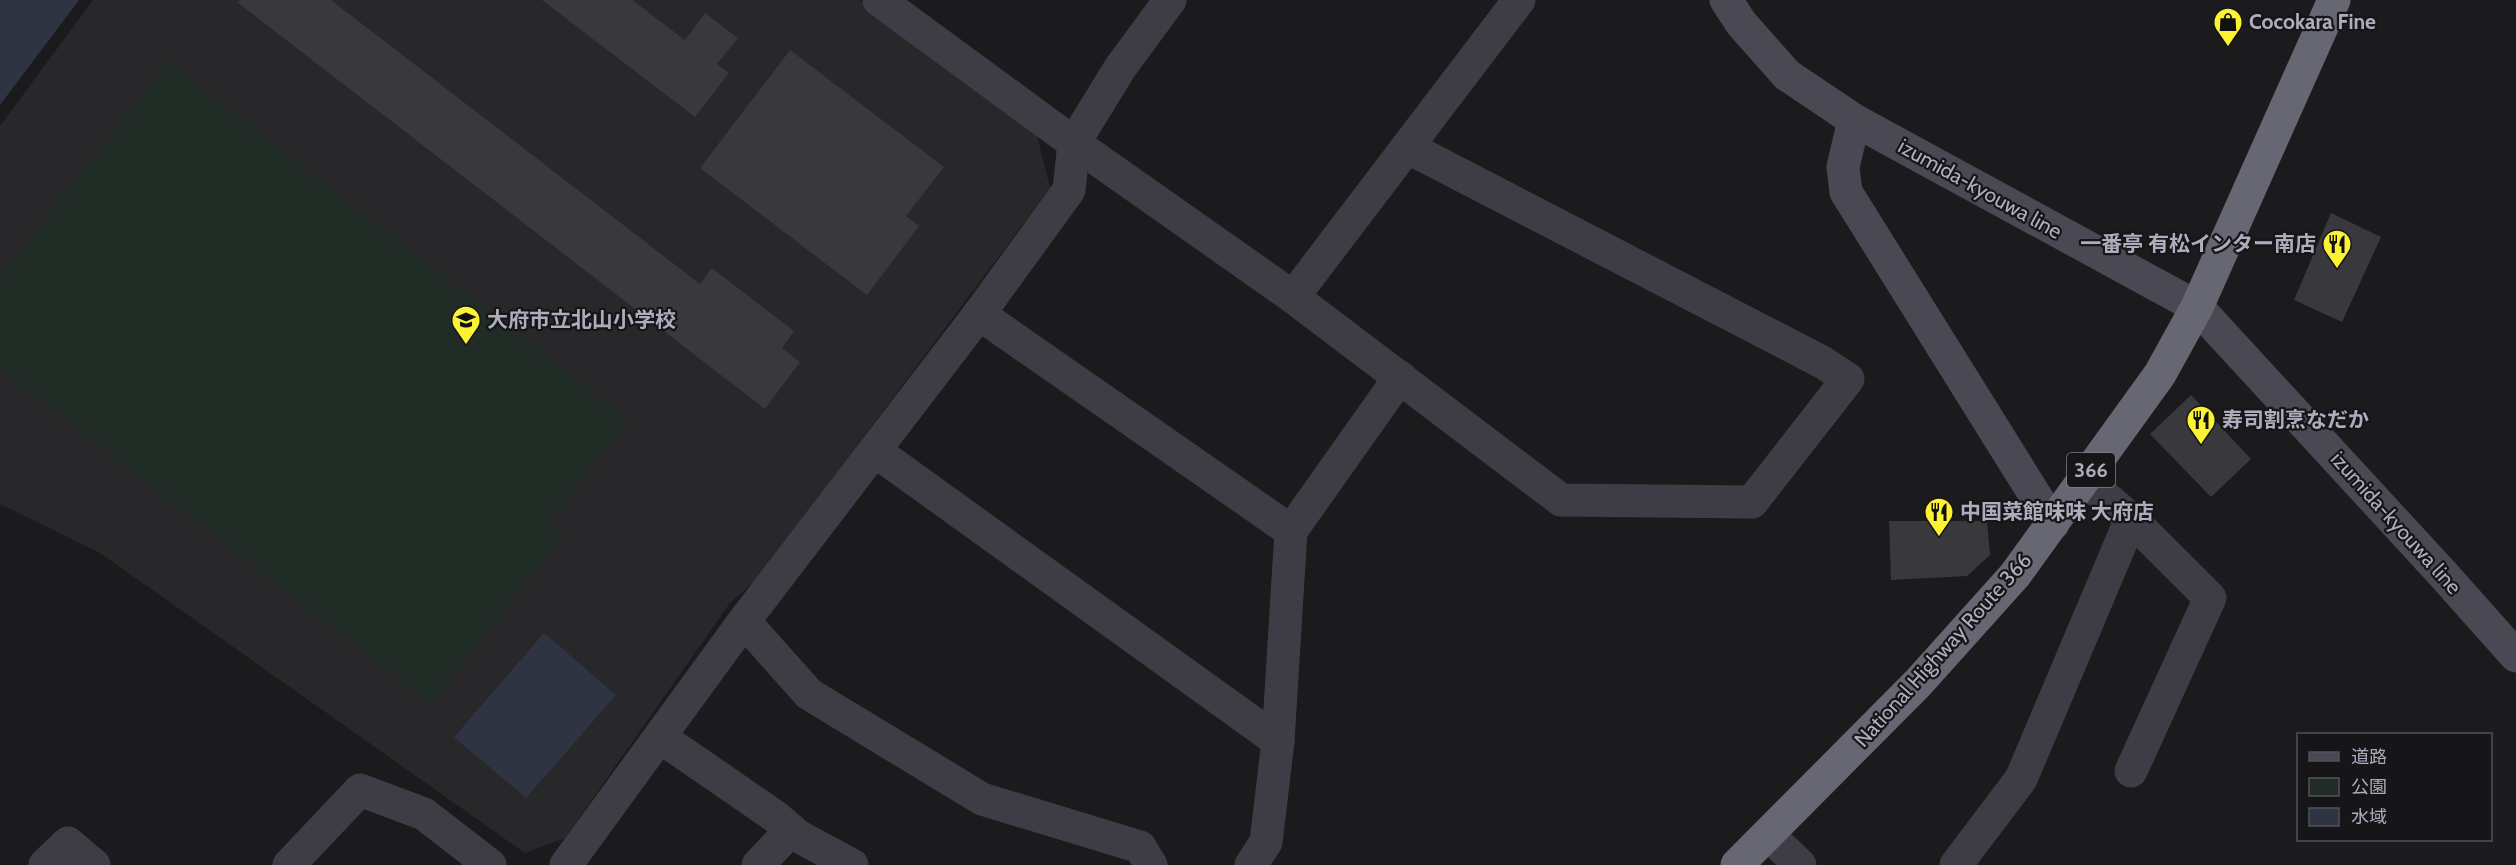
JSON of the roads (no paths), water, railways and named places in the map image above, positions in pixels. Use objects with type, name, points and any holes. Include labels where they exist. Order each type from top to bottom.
[{"type":"highway","name":"National Highway Route 366","points":[[1737,865],[1918,683],[2015,575],[2160,374],[2197,307],[2334,0]]},
{"type":"main road","name":"izumida-kyouwa line","points":[[1726,0],[1740,23],[1788,75],[1854,120],[2197,307],[2516,656]]},
{"type":"main road","points":[[1854,120],[1844,167],[1846,192],[2053,524]]},
{"type":"street","points":[[879,0],[1074,143],[1293,297],[1561,500],[1752,502],[1848,379],[1822,362],[1407,147]]},
{"type":"street","points":[[566,865],[744,621],[979,314],[1069,190],[1074,143],[1120,68],[1170,0]]},
{"type":"street","points":[[1293,297],[1519,0]]},
{"type":"street","points":[[979,314],[1291,531]]},
{"type":"street","points":[[1251,865],[1266,842],[1278,741],[1291,531],[1400,377]]},
{"type":"street","points":[[875,451],[1278,741]]},
{"type":"street","points":[[2084,479],[2131,519],[2210,598],[2131,771]]},
{"type":"street","points":[[1956,865],[2021,779],[2131,519]]},
{"type":"street","points":[[744,621],[808,694],[982,799],[1140,847],[1151,865]]},
{"type":"street","points":[[660,737],[791,830],[852,865]]},
{"type":"street","points":[[289,865],[360,790],[424,814],[490,865]]},
{"type":"street","points":[[758,865],[791,830]]},
{"type":"street","points":[[1769,835],[1800,865]]},
{"type":"street","points":[[45,865],[68,843],[94,865]]},
{"type":"water","points":[[0,0],[79,0],[0,105]]},
{"type":"water","points":[[544,633],[616,695],[526,798],[454,737]]},
{"type":"place","name":"Cocokara Fine","points":[[2228,48]]},
{"type":"place","name":"一番亭 有松インター南店","points":[[2337,270]]},
{"type":"place","name":"大府市立北山小学校","points":[[466,346]]},
{"type":"place","name":"寿司割烹なだか","points":[[2201,446]]},
{"type":"place","name":"中国菜館味味 大府店","points":[[1939,538]]}]
